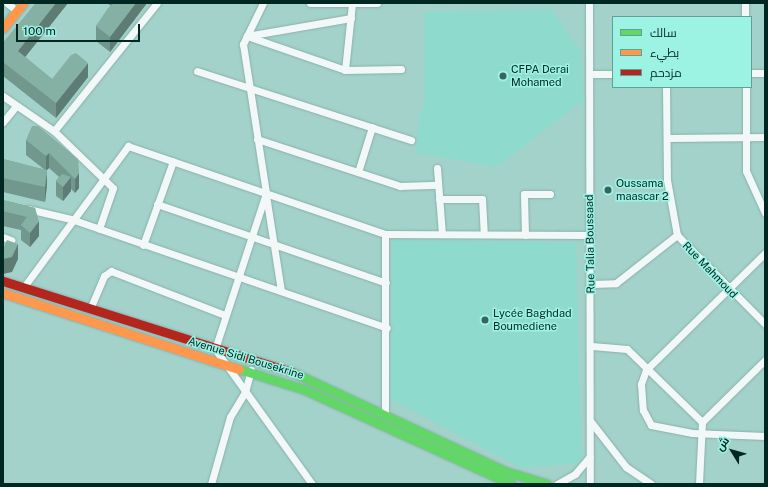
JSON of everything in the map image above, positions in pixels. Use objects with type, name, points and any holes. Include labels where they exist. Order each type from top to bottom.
[{"type":"main road","points":[[3,28],[23,3]]},
{"type":"main road","name":"Avenue Sidi Bousekrine","points":[[3,281],[90,310],[308,377],[504,471],[547,484]]},
{"type":"main road","points":[[3,293],[251,370],[348,408],[510,484]]},
{"type":"street","points":[[7,3],[17,11]]},
{"type":"street","points":[[54,132],[157,3]]},
{"type":"street","points":[[263,3],[243,44],[281,291]]},
{"type":"street","points":[[310,3],[377,3]]},
{"type":"street","name":"Rue Talia Boussaad","points":[[589,3],[589,235],[592,346],[590,484]]},
{"type":"street","points":[[745,3],[745,16]]},
{"type":"street","points":[[345,70],[352,4]]},
{"type":"street","points":[[247,36],[351,18]]},
{"type":"street","points":[[247,36],[345,70],[401,69]]},
{"type":"street","points":[[197,70],[411,140]]},
{"type":"street","points":[[752,73],[765,73]]},
{"type":"street","points":[[590,74],[612,74]]},
{"type":"street","name":"Rue Mahmoud","points":[[666,88],[667,180],[676,235],[728,290],[765,324]]},
{"type":"street","points":[[746,88],[746,171],[765,213]]},
{"type":"street","points":[[3,96],[54,132],[112,188],[99,229]]},
{"type":"street","points":[[3,122],[16,106]]},
{"type":"street","points":[[358,172],[372,127]]},
{"type":"street","points":[[667,138],[765,137]]},
{"type":"street","points":[[257,139],[400,186],[438,185]]},
{"type":"street","points":[[23,288],[71,219],[103,180],[128,146],[385,234],[589,235]]},
{"type":"street","points":[[143,245],[172,161]]},
{"type":"street","points":[[437,168],[442,234]]},
{"type":"street","points":[[266,193],[237,277],[215,349],[221,361],[312,484]]},
{"type":"street","points":[[526,235],[524,194],[550,194]]},
{"type":"street","points":[[439,199],[482,198],[484,234]]},
{"type":"street","points":[[158,204],[250,238],[386,283]]},
{"type":"street","points":[[18,207],[71,219],[387,328]]},
{"type":"street","points":[[385,234],[387,328],[385,415]]},
{"type":"street","points":[[591,284],[616,283],[676,235]]},
{"type":"street","points":[[3,237],[11,240]]},
{"type":"street","points":[[765,253],[646,370],[642,384],[643,410],[650,425],[702,434],[765,436]]},
{"type":"street","points":[[90,310],[104,276],[111,271],[225,315]]},
{"type":"street","points":[[592,346],[627,349],[646,370],[702,422]]},
{"type":"street","points":[[699,484],[702,422],[765,360]]},
{"type":"street","points":[[211,484],[230,418],[245,392],[251,370]]},
{"type":"street","points":[[590,422],[626,467],[651,484]]},
{"type":"street","points":[[556,484],[575,474],[590,456]]},
{"type":"shaded area","name":"CFPA Derai Mohamed","points":[[551,9],[581,51],[583,101],[497,167],[416,153],[419,114],[424,106],[424,12]]},
{"type":"shaded area","name":"Lycée Baghdad Boumediene","points":[[392,240],[576,242],[581,458],[576,463],[522,468],[391,399]]},
{"type":"building","points":[[36,3],[56,3],[18,51],[52,79],[71,55],[76,53],[88,63],[56,103],[3,62],[3,43]]},
{"type":"building","points":[[114,3],[136,3],[110,37],[96,26],[108,8]]},
{"type":"building","points":[[32,126],[38,126],[78,159],[79,173],[75,179],[49,153],[46,156],[26,140]]},
{"type":"building","points":[[3,159],[47,170],[45,187],[3,178]]},
{"type":"building","points":[[62,174],[71,177],[63,187],[56,181]]},
{"type":"building","points":[[3,200],[35,208],[39,221],[30,233],[21,225],[27,217],[3,211]]},
{"type":"building","points":[[7,240],[18,244],[12,257],[3,259],[3,249]]},
{"type":"traffic: fast","points":[[239,369],[303,389],[511,484]]},
{"type":"traffic: fast","points":[[292,372],[504,471],[547,484]]},
{"type":"traffic: slow","points":[[3,28],[23,3]]},
{"type":"traffic: slow","points":[[3,293],[239,369]]},
{"type":"traffic: jam","points":[[3,281],[292,372]]},
{"type":"place","name":"CFPA Derai Mohamed","points":[[503,76]]},
{"type":"place","name":"Oussama maascar 2","points":[[608,190]]},
{"type":"place","name":"Lycée Baghdad Boumediene","points":[[485,320]]}]
